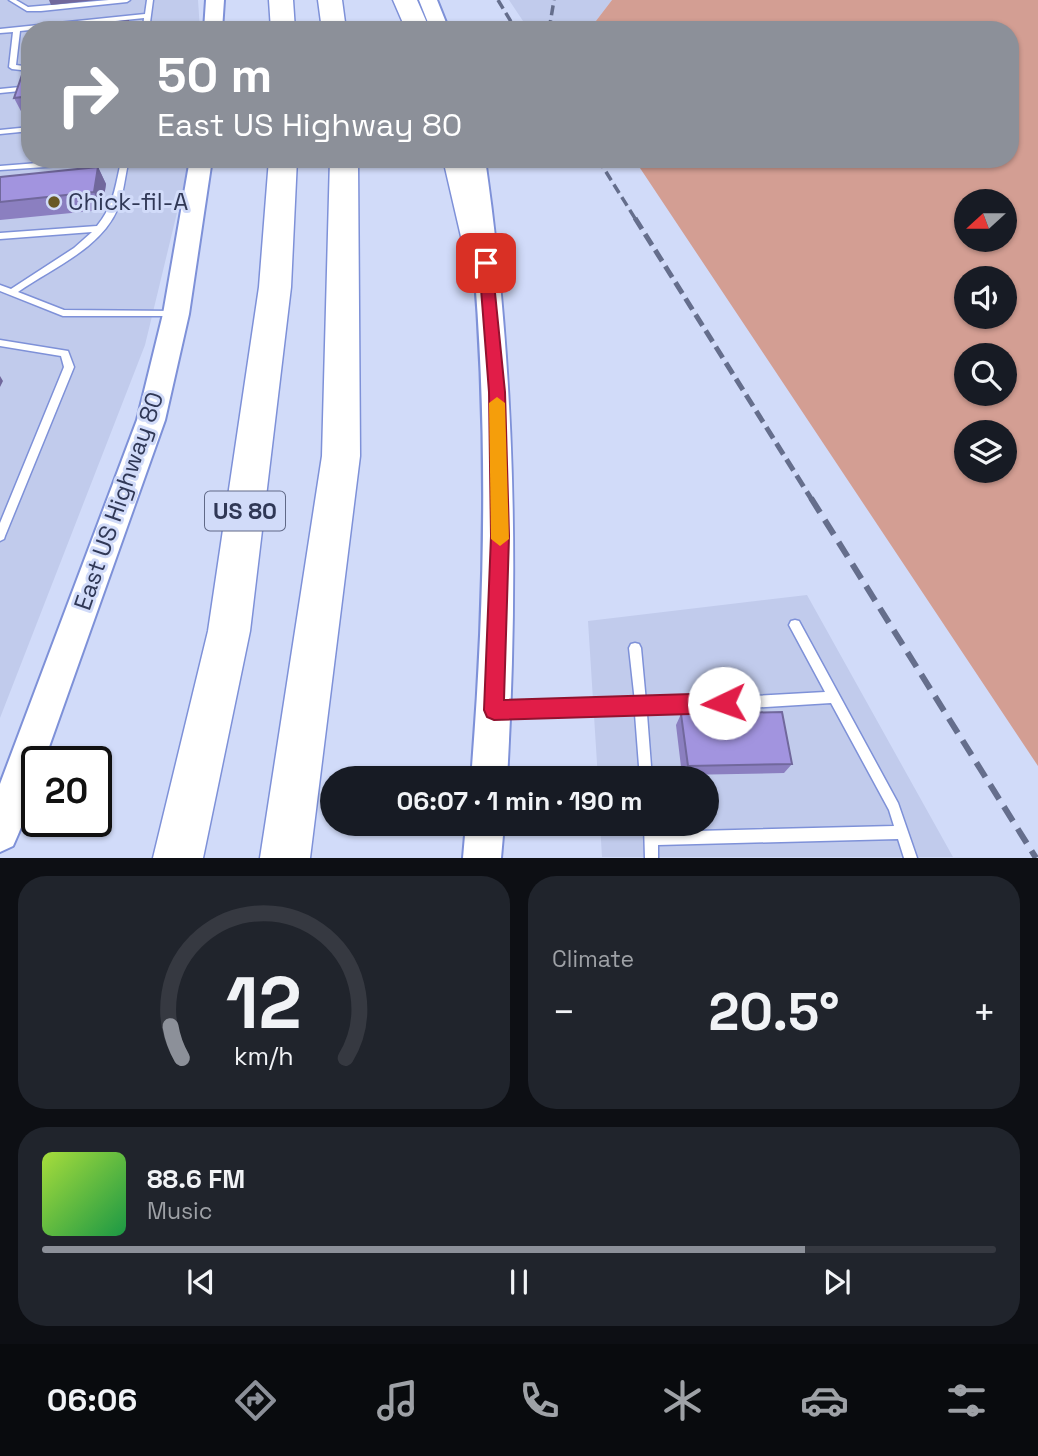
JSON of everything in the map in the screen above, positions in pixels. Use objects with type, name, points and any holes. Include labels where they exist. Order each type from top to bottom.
[{"type":"highway","points":[[282,0],[283,21]]},
{"type":"highway","points":[[330,0],[333,21]]},
{"type":"highway","points":[[405,0],[414,21]]},
{"type":"highway","name":"US 80","points":[[178,858],[229,631],[275,287],[282,168]]},
{"type":"highway","points":[[285,858],[341,456],[344,168]]},
{"type":"highway","points":[[459,168],[488,284]]},
{"type":"main road","points":[[214,21],[215,0]]},
{"type":"main road","points":[[428,0],[436,21]]},
{"type":"main road","name":"East US Highway 80","points":[[0,833],[151,420],[176,314],[200,168]]},
{"type":"main road","points":[[475,168],[497,392],[500,523],[490,766]]},
{"type":"main road","points":[[482,858],[484,836]]},
{"type":"lane","points":[[12,0],[27,9],[127,0]]},
{"type":"lane","points":[[147,21],[150,0]]},
{"type":"lane","points":[[98,21],[148,16]]},
{"type":"lane","points":[[17,29],[12,67],[21,68]]},
{"type":"lane","points":[[0,31],[21,29]]},
{"type":"lane","points":[[0,91],[21,89]]},
{"type":"lane","points":[[0,132],[21,130]]},
{"type":"lane","points":[[0,169],[21,167]]},
{"type":"lane","points":[[11,293],[44,268],[80,250],[99,229],[111,215],[123,168]]},
{"type":"lane","points":[[0,236],[99,229]]},
{"type":"lane","points":[[0,288],[63,313],[176,314]]},
{"type":"lane","points":[[0,343],[65,352],[69,367],[0,536]]},
{"type":"lane","points":[[795,625],[894,807],[911,858]]},
{"type":"lane","points":[[635,648],[645,766]]},
{"type":"lane","points":[[494,710],[641,708],[834,697]]},
{"type":"lane","points":[[651,839],[904,832]]},
{"type":"lane","points":[[651,836],[652,858]]},
{"type":"shaded area","points":[[0,0],[198,0],[199,21],[21,21],[21,168],[188,168],[145,345],[0,718]]},
{"type":"shaded area","points":[[509,0],[612,0],[596,21],[523,21]]},
{"type":"shaded area","points":[[612,0],[1038,0],[1038,766],[640,168],[1019,168],[1019,21],[596,21]]},
{"type":"shaded area","points":[[807,595],[953,857],[602,857],[601,836],[719,836],[719,766],[597,766],[588,621]]},
{"type":"building","points":[[21,78],[21,97],[14,98]]},
{"type":"building","points":[[98,168],[94,192],[0,202],[0,177]]},
{"type":"building","points":[[782,712],[792,764],[688,766],[681,714]]},
{"type":"railway","points":[[498,0],[511,21]]},
{"type":"railway","points":[[550,21],[554,0]]},
{"type":"railway","points":[[604,168],[636,220]]},
{"type":"railway","points":[[635,218],[812,500]]},
{"type":"railway","points":[[811,498],[1036,858]]},
{"type":"slow traffic","points":[[497,403],[500,539]]},
{"type":"place","name":"Chick-fil-A","points":[[54,202]]},
{"type":"route","points":[[486,263],[497,392],[500,536],[494,710],[641,708],[724,703]]}]
